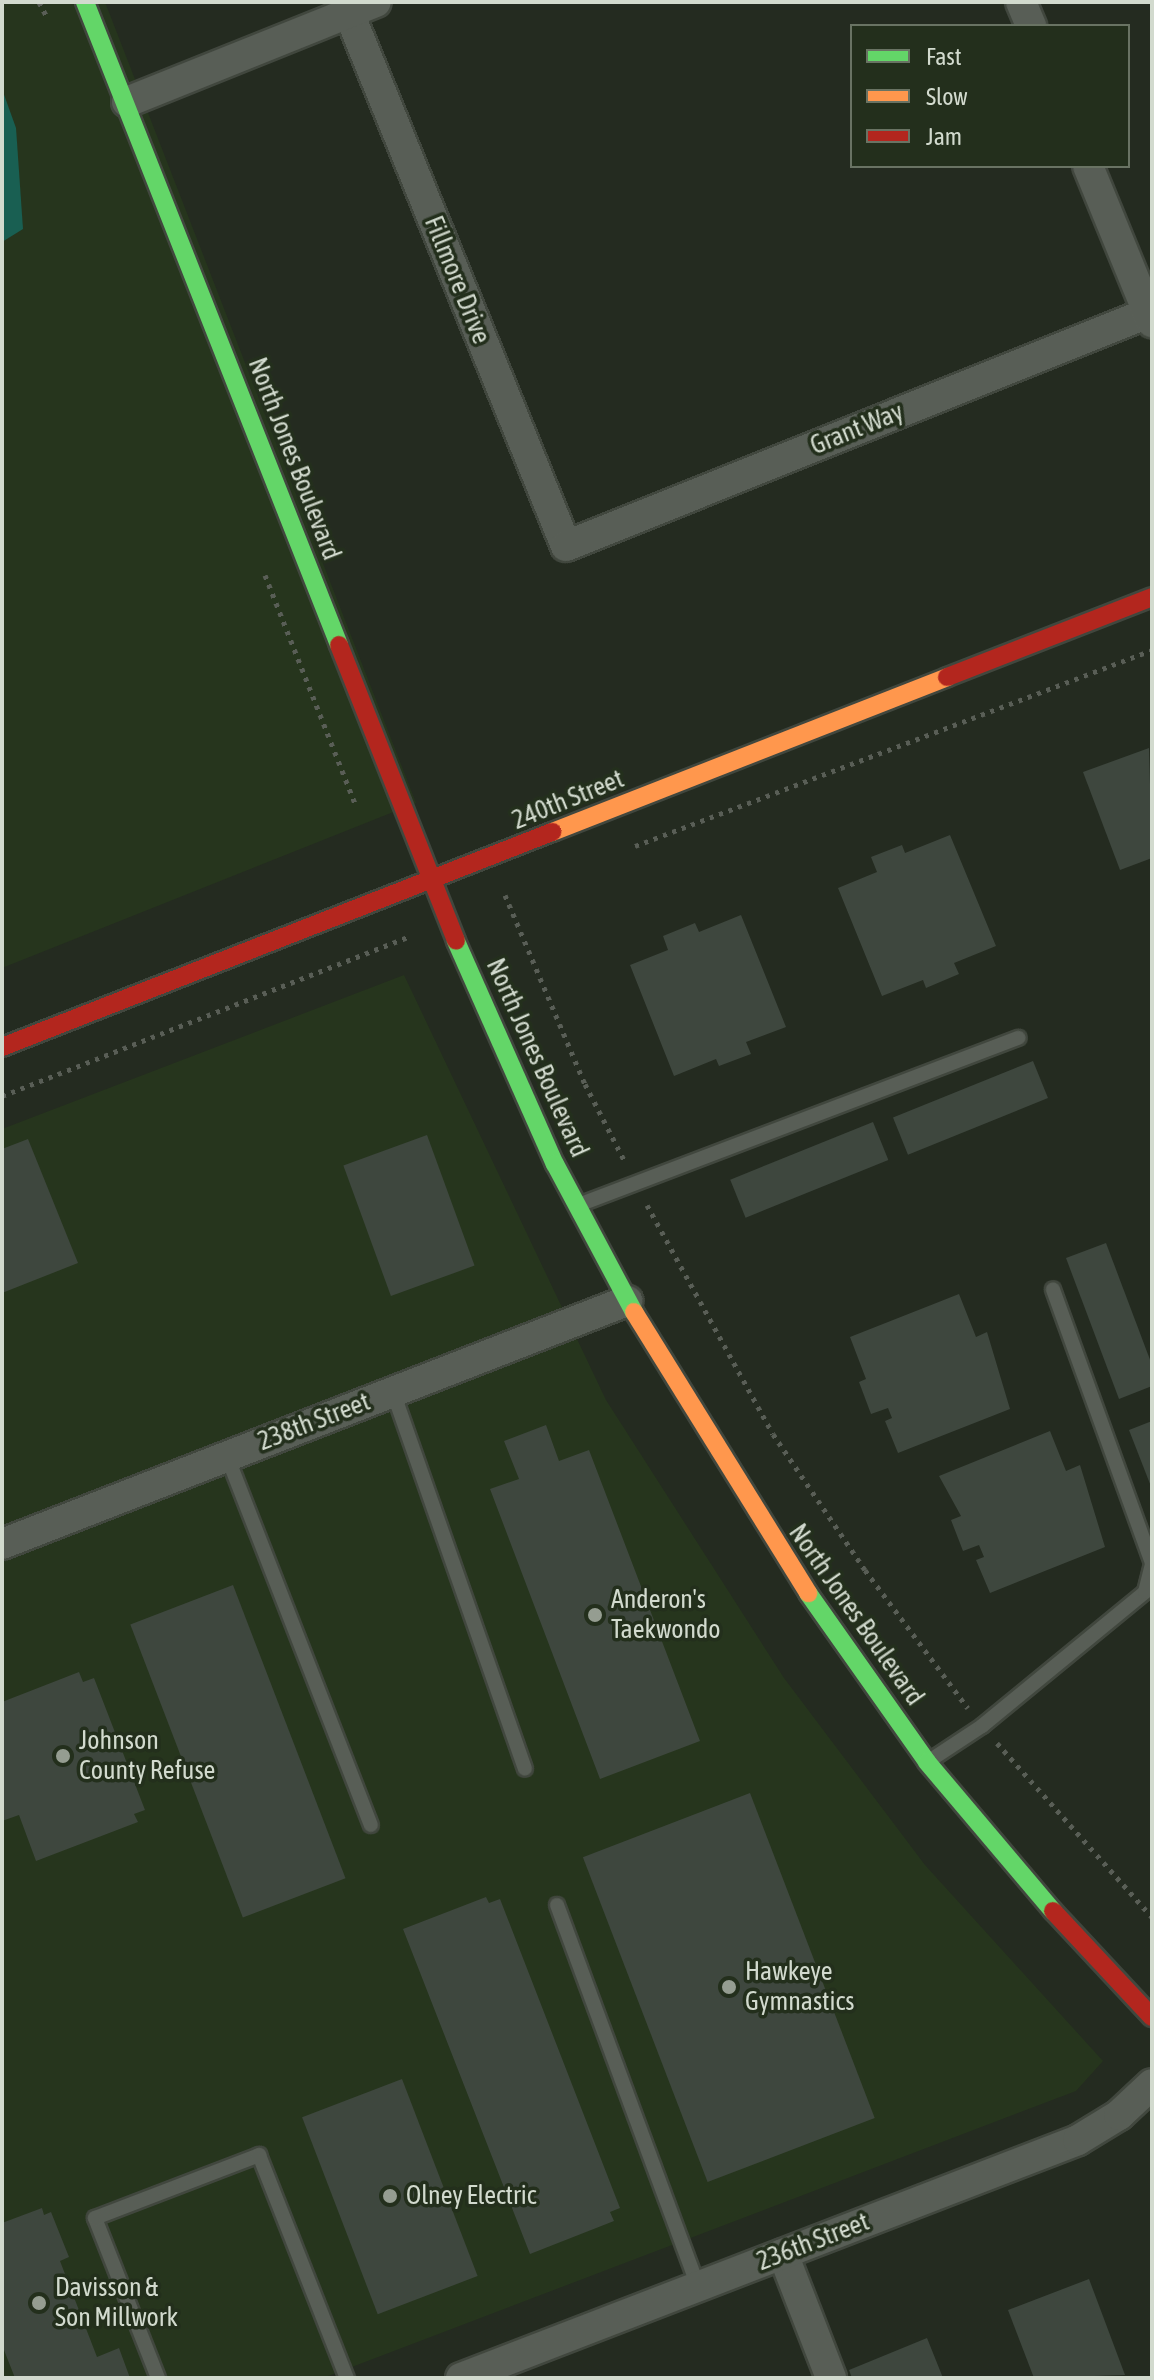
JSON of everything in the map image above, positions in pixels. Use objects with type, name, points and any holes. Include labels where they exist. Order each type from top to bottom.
[{"type":"street","name":"North Jones Boulevard","points":[[85,2],[432,881],[492,1025],[577,1206],[627,1301],[782,1557],[927,1762],[1077,1940],[1152,2017]]},
{"type":"street","points":[[1021,2],[1030,24]]},
{"type":"street","points":[[127,102],[362,8]]},
{"type":"street","name":"Fillmore Drive","points":[[362,8],[566,546]]},
{"type":"street","points":[[1089,168],[1150,317]]},
{"type":"street","name":"Grant Way","points":[[566,546],[1150,317]]},
{"type":"street","name":"240th Street","points":[[2,1047],[1152,597]]},
{"type":"street","name":"238th Street","points":[[2,1544],[627,1301]]},
{"type":"street","name":"236th Street","points":[[461,2378],[1078,2140],[1119,2115],[1152,2084]]},
{"type":"street","points":[[783,2254],[831,2378]]},
{"type":"lane","points":[[577,1206],[635,1181],[1019,1038]]},
{"type":"lane","points":[[927,1762],[982,1726],[1145,1592],[1152,1563],[1053,1289]]},
{"type":"lane","points":[[393,1392],[525,1769]]},
{"type":"lane","points":[[227,1456],[371,1825]]},
{"type":"lane","points":[[557,1905],[698,2287]]},
{"type":"lane","points":[[158,2378],[95,2218],[259,2155],[347,2378]]},
{"type":"path","points":[[622,850],[1152,650]]},
{"type":"path","points":[[519,889],[505,895],[585,1084],[773,1434],[865,1570],[982,1726],[1152,1917]]},
{"type":"path","points":[[2,1096],[401,940]]},
{"type":"shaded area","points":[[2,2],[105,2],[416,803],[2,968]]},
{"type":"shaded area","points":[[404,975],[606,1400],[784,1678],[925,1865],[1103,2061],[1076,2091],[323,2378],[2,2378],[2,1129]]},
{"type":"water","points":[[2,89],[16,128],[23,229],[2,242]]},
{"type":"building","points":[[1149,748],[1152,858],[1120,870],[1083,772]]},
{"type":"building","points":[[950,835],[996,946],[954,963],[959,974],[926,988],[923,980],[882,996],[838,888],[877,872],[871,857],[902,845],[905,853]]},
{"type":"building","points":[[741,915],[786,1027],[746,1042],[751,1054],[719,1066],[716,1059],[674,1076],[630,965],[668,950],[663,936],[695,923],[699,932]]},
{"type":"building","points":[[1033,1061],[1048,1098],[908,1155],[893,1118]]},
{"type":"building","points":[[873,1122],[888,1160],[746,1218],[730,1180]]},
{"type":"building","points":[[427,1135],[475,1266],[391,1296],[343,1165]]},
{"type":"building","points":[[28,1139],[78,1263],[2,1293],[2,1149]]},
{"type":"building","points":[[1106,1243],[1152,1365],[1152,1386],[1119,1399],[1066,1258]]},
{"type":"building","points":[[959,1294],[976,1337],[987,1332],[1010,1409],[898,1453],[885,1421],[892,1418],[888,1408],[871,1414],[859,1382],[866,1379],[850,1337]]},
{"type":"building","points":[[1152,1421],[1152,1489],[1129,1430]]},
{"type":"building","name":"Anderon's Taekwondo","points":[[546,1425],[559,1461],[589,1450],[700,1741],[600,1779],[490,1489],[519,1479],[504,1441]]},
{"type":"building","points":[[1050,1431],[1066,1471],[1080,1465],[1105,1547],[990,1593],[976,1560],[984,1557],[979,1545],[963,1551],[951,1520],[961,1516],[939,1476]]},
{"type":"building","points":[[233,1585],[346,1878],[243,1918],[130,1624]]},
{"type":"building","name":"Johnson County Refuse","points":[[79,1672],[83,1682],[94,1678],[145,1810],[134,1814],[138,1822],[36,1861],[19,1815],[2,1821],[2,1702]]},
{"type":"building","name":"Hawkeye Gymnastics","points":[[750,1793],[875,2118],[708,2182],[583,1857]]},
{"type":"building","points":[[486,1897],[489,1903],[500,1899],[620,2208],[610,2212],[614,2221],[530,2254],[403,1929]]},
{"type":"building","name":"Olney Electric","points":[[402,2079],[478,2276],[378,2314],[302,2117]]},
{"type":"building","name":"Davisson & Son Millwork","points":[[42,2208],[44,2215],[51,2212],[69,2257],[60,2261],[97,2357],[119,2348],[130,2378],[15,2378],[2,2345],[2,2223]]},
{"type":"building","points":[[1089,2279],[1125,2375],[1034,2378],[1008,2310]]},
{"type":"building","points":[[927,2338],[943,2378],[852,2378],[849,2370]]},
{"type":"traffic: fast","points":[[85,2],[339,645]]},
{"type":"traffic: fast","points":[[456,941],[555,1164],[634,1312]]},
{"type":"traffic: fast","points":[[808,1593],[927,1762],[1053,1911]]},
{"type":"traffic: slow","points":[[552,832],[947,677]]},
{"type":"traffic: slow","points":[[634,1312],[808,1593]]},
{"type":"traffic: jam","points":[[947,677],[1152,597]]},
{"type":"traffic: jam","points":[[339,645],[456,941]]},
{"type":"traffic: jam","points":[[2,1047],[552,832]]},
{"type":"traffic: jam","points":[[1053,1911],[1152,2017]]},
{"type":"place","name":"Anderon's Taekwondo","points":[[595,1615]]},
{"type":"place","name":"Johnson County Refuse","points":[[63,1756]]},
{"type":"place","name":"Hawkeye Gymnastics","points":[[729,1987]]},
{"type":"place","name":"Olney Electric","points":[[390,2196]]},
{"type":"place","name":"Davisson & Son Millwork","points":[[39,2303]]}]
